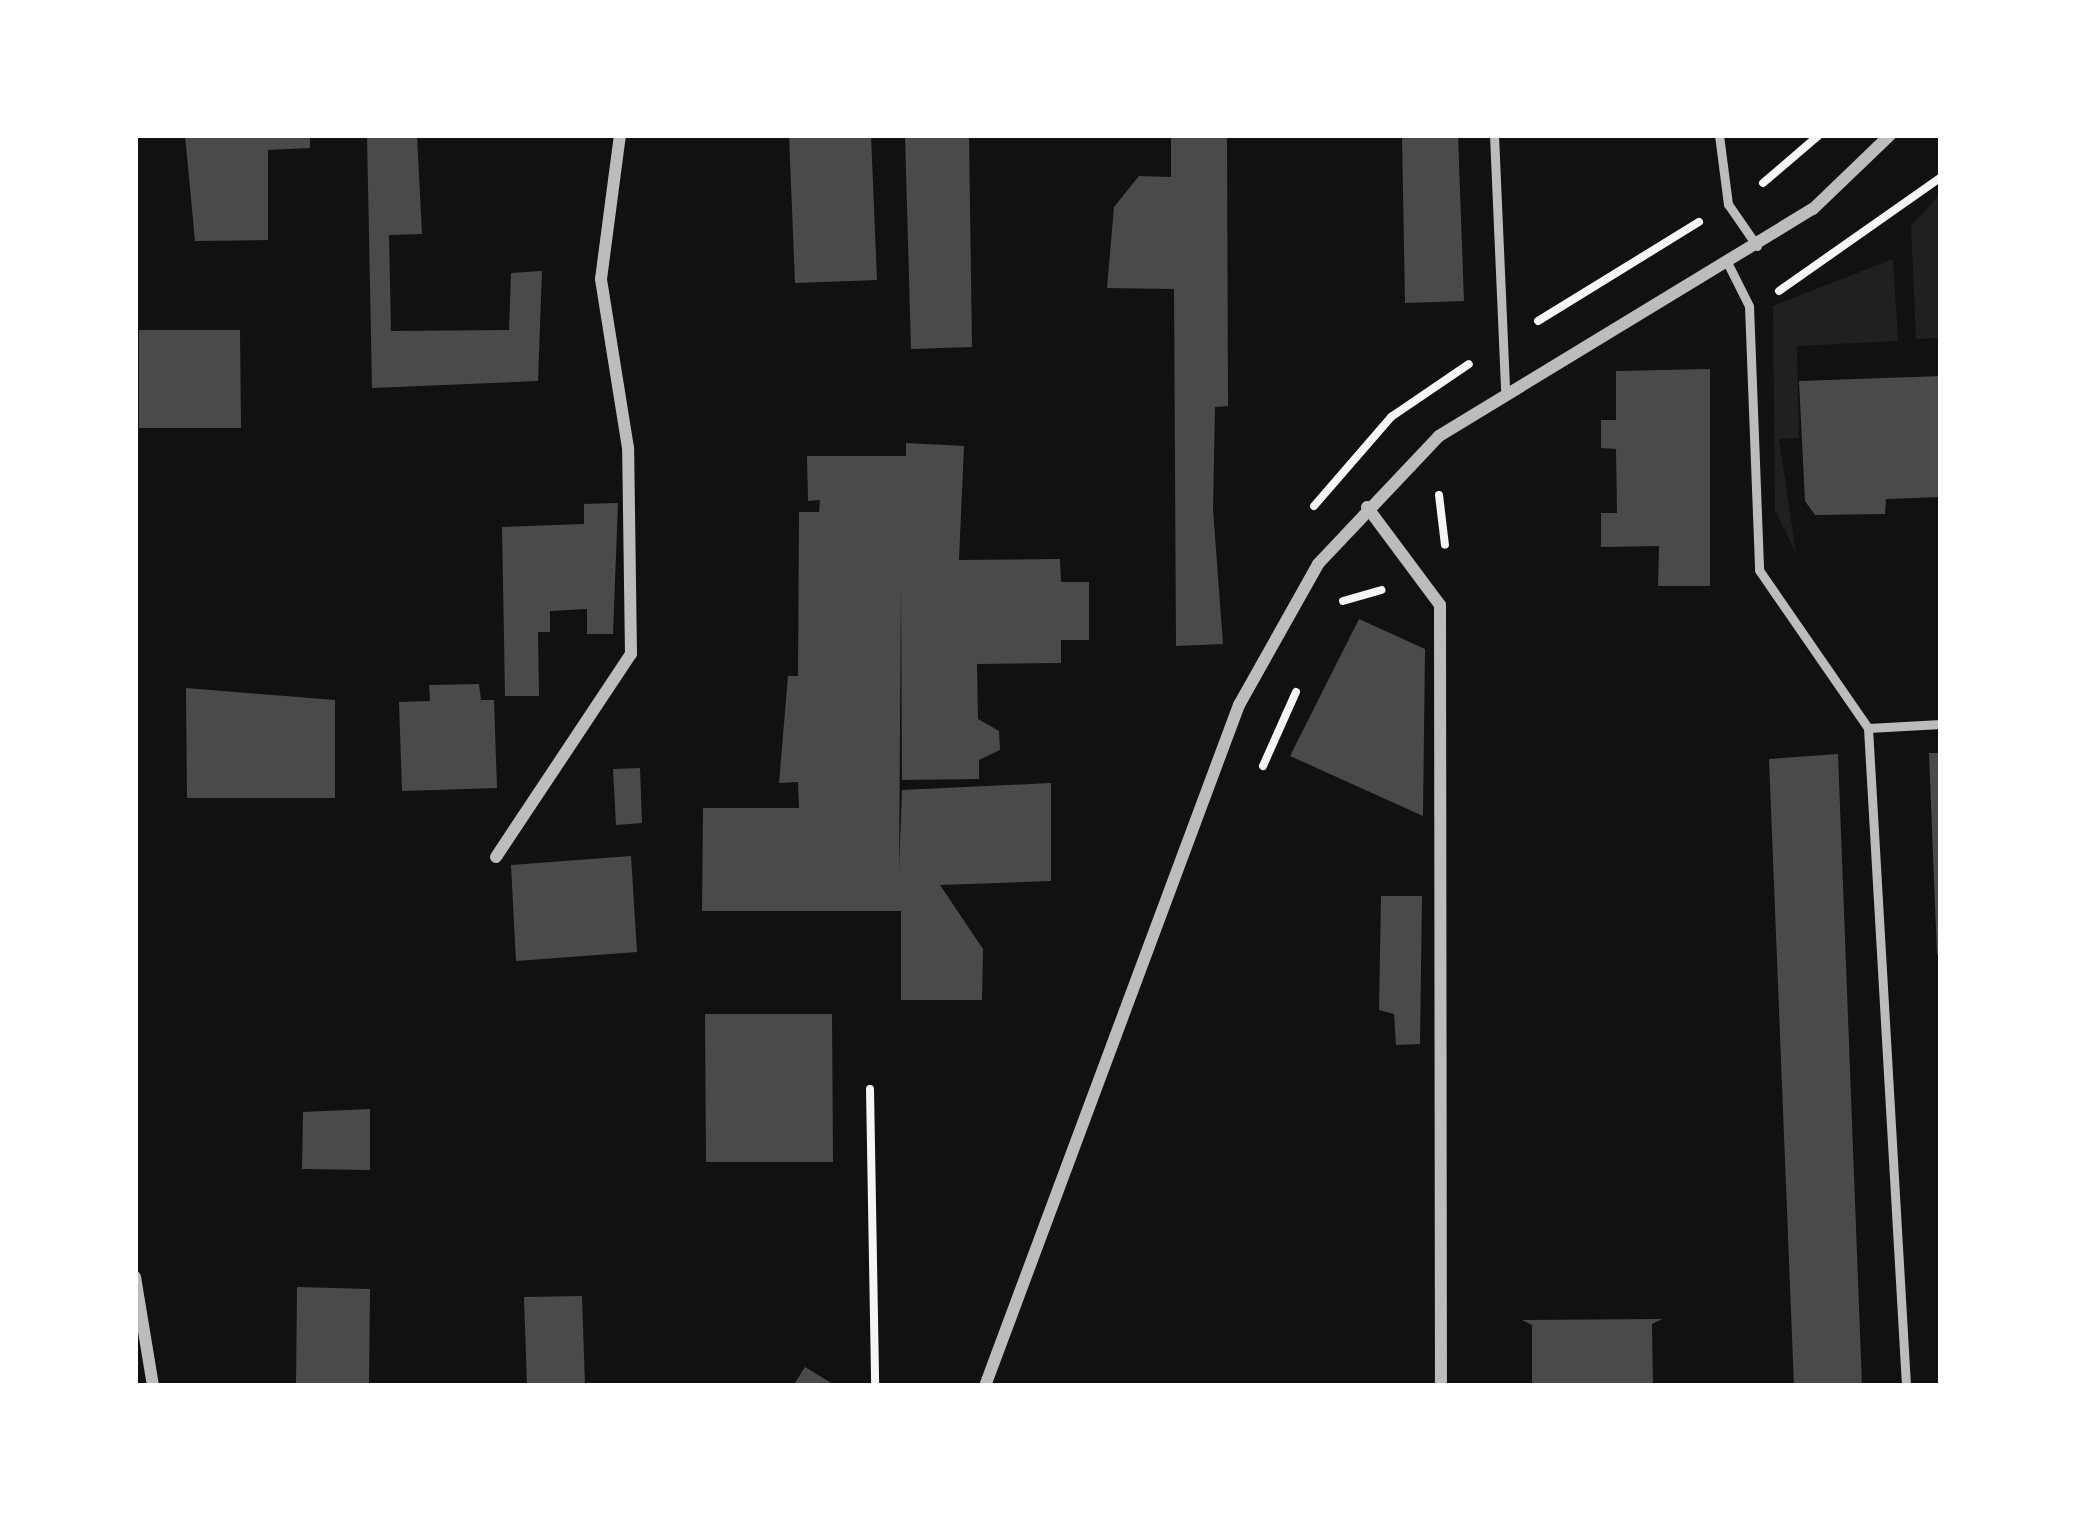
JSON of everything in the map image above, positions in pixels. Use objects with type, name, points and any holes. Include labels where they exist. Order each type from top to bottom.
[{"type":"street","points":[[496,857],[631,654],[628,448],[601,279],[620,135]]},
{"type":"street","points":[[985,1386],[1239,705],[1284,613],[1367,507],[1505,389],[1757,246],[1864,169],[1889,135]]},
{"type":"street","points":[[1367,507],[1425,576],[1440,605],[1441,1386]]},
{"type":"street","points":[[135,1277],[153,1386]]},
{"type":"lane","points":[[1494,135],[1505,389]]},
{"type":"lane","points":[[1719,135],[1728,204],[1757,246]]},
{"type":"lane","points":[[1727,262],[1749,306],[1759,570],[1868,728],[1906,1386]]},
{"type":"lane","points":[[1868,728],[1941,724]]},
{"type":"path","points":[[1749,306],[1941,177]]},
{"type":"path","points":[[1450,555],[1443,539],[1439,495],[1453,479]]},
{"type":"path","points":[[1336,604],[1405,593],[1425,576],[1443,539]]},
{"type":"path","points":[[1252,790],[1308,666]]},
{"type":"path","points":[[870,1089],[875,1386]]},
{"type":"shaded area","points":[[1941,194],[1941,338],[1916,339],[1911,225]]},
{"type":"shaded area","points":[[1893,259],[1898,341],[1797,346],[1799,438],[1779,439],[1796,553],[1775,510],[1773,306]]},
{"type":"building","points":[[185,135],[310,135],[310,148],[268,150],[268,240],[195,241]]},
{"type":"building","points":[[367,135],[417,135],[422,234],[389,235],[391,331],[509,330],[511,273],[542,271],[538,381],[372,388]]},
{"type":"building","points":[[789,135],[871,135],[877,280],[795,283]]},
{"type":"building","points":[[905,135],[969,135],[972,347],[911,349]]},
{"type":"building","points":[[1171,135],[1227,135],[1228,406],[1215,407],[1213,509],[1223,644],[1176,646],[1174,289],[1107,288],[1114,207],[1139,176],[1171,177]]},
{"type":"building","points":[[1402,135],[1458,135],[1464,301],[1405,303]]},
{"type":"building","points":[[139,330],[240,330],[241,428],[139,428]]},
{"type":"building","points":[[1710,369],[1710,586],[1658,586],[1659,546],[1601,547],[1601,513],[1617,513],[1616,449],[1601,448],[1601,420],[1616,420],[1616,371]]},
{"type":"building","points":[[1941,376],[1941,497],[1886,499],[1885,514],[1815,515],[1805,501],[1799,381]]},
{"type":"building","points":[[906,443],[964,446],[959,560],[1060,559],[1061,582],[1089,582],[1089,640],[1061,640],[1061,663],[977,664],[978,719],[999,731],[1000,750],[979,760],[979,779],[902,780],[901,588],[899,869],[902,790],[1051,783],[1051,881],[940,885],[983,949],[982,1000],[901,1000],[901,911],[702,911],[703,808],[799,808],[798,782],[779,783],[788,676],[798,676],[799,512],[819,512],[820,500],[808,501],[807,456],[906,456]]},
{"type":"building","points":[[618,503],[613,634],[587,634],[587,609],[550,611],[550,632],[538,632],[539,696],[505,696],[502,527],[584,524],[584,504]]},
{"type":"building","points":[[1359,619],[1425,649],[1423,816],[1290,756]]},
{"type":"building","points":[[479,684],[481,700],[494,700],[497,788],[402,791],[399,702],[430,701],[429,685]]},
{"type":"building","points":[[186,688],[335,700],[335,798],[187,798]]},
{"type":"building","points":[[1929,753],[1941,753],[1941,955],[1937,955]]},
{"type":"building","points":[[1838,754],[1862,1386],[1794,1386],[1769,759]]},
{"type":"building","points":[[640,768],[642,823],[616,825],[613,769]]},
{"type":"building","points":[[631,856],[637,952],[516,961],[511,865]]},
{"type":"building","points":[[1381,896],[1422,896],[1420,1044],[1396,1045],[1394,1014],[1379,1010]]},
{"type":"building","points":[[705,1014],[832,1014],[833,1162],[706,1162]]},
{"type":"building","points":[[370,1109],[370,1170],[302,1169],[303,1112]]},
{"type":"building","points":[[297,1287],[370,1289],[369,1386],[296,1386]]},
{"type":"building","points":[[582,1296],[585,1386],[527,1386],[524,1297]]},
{"type":"building","points":[[1662,1319],[1652,1324],[1653,1386],[1532,1386],[1532,1325],[1522,1320]]},
{"type":"building","points":[[805,1367],[836,1386],[793,1386]]}]
